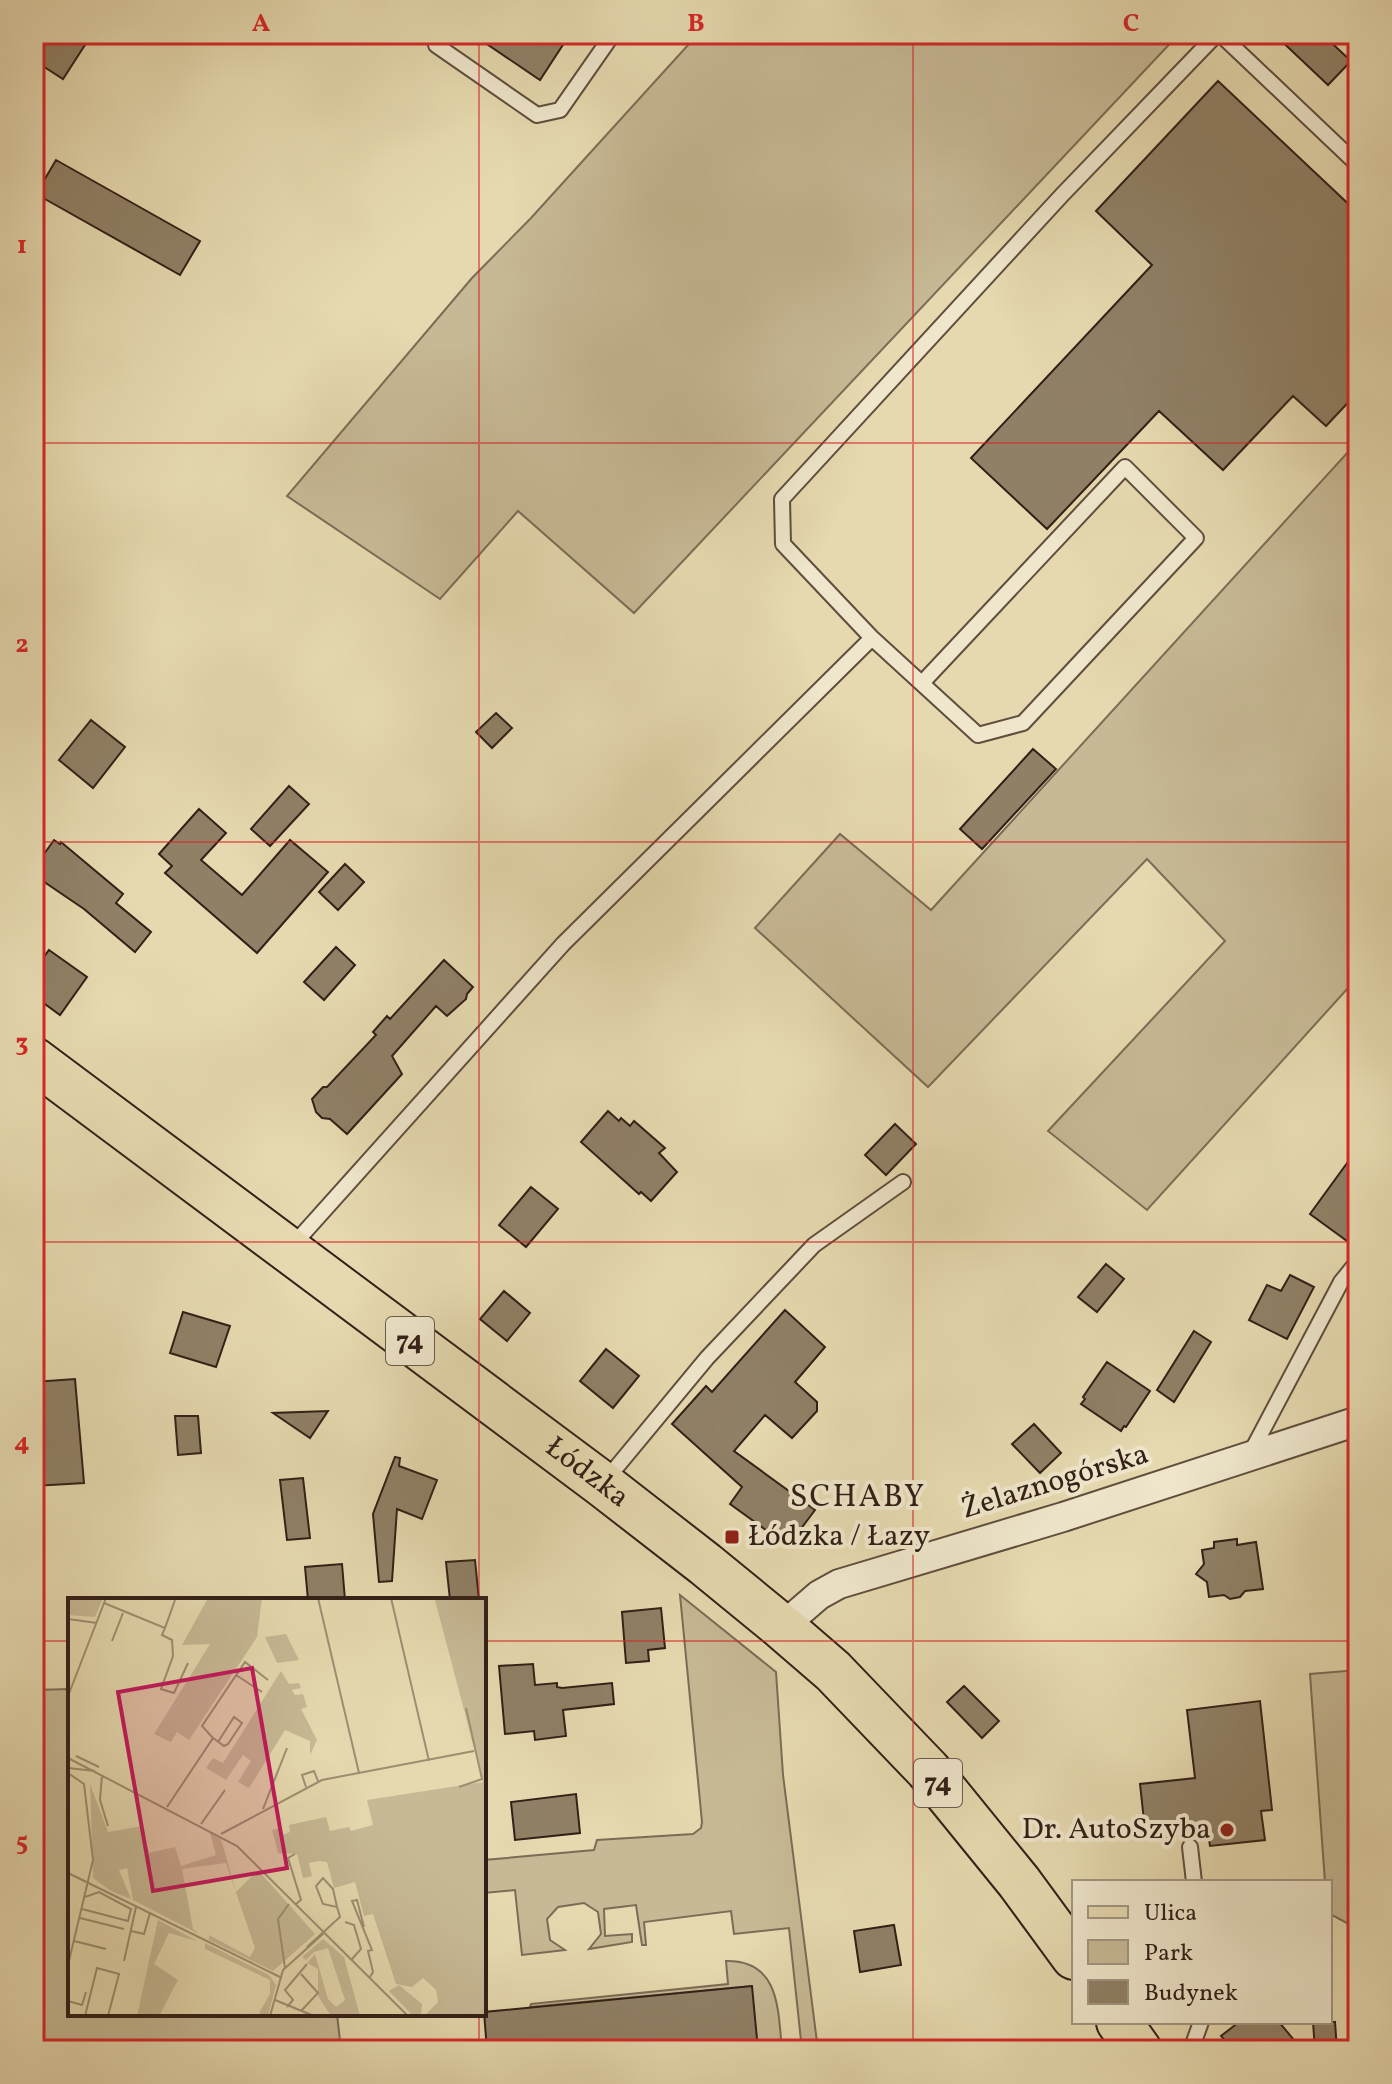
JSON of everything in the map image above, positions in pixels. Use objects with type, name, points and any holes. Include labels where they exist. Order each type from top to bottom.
[{"type":"main road","name":"Łódzka","points":[[34,1060],[602,1484],[782,1627],[833,1671],[928,1770],[1019,1882],[1072,1954]]},
{"type":"main road","points":[[1120,2024],[1139,2050]]},
{"type":"street","name":"Żelaznogórska","points":[[782,1627],[819,1595],[839,1584],[1063,1517],[1358,1421]]},
{"type":"lane","points":[[434,34],[436,45],[537,115],[560,110],[613,34]]},
{"type":"lane","points":[[922,683],[1125,467],[1196,538],[1023,723],[978,735],[872,638],[783,544],[782,499],[1052,206],[1219,34],[1358,165]]},
{"type":"lane","points":[[288,1250],[563,944],[872,638]]},
{"type":"lane","points":[[602,1484],[707,1358],[814,1245],[903,1182]]},
{"type":"lane","points":[[1249,1457],[1341,1282],[1358,1261]]},
{"type":"lane","points":[[1190,1847],[1194,1880]]},
{"type":"lane","points":[[1191,2050],[1200,2024]]},
{"type":"green space","points":[[698,34],[1179,34],[634,613],[518,511],[440,599],[287,496],[472,278],[531,218]]},
{"type":"green space","points":[[1358,441],[1358,977],[1147,1210],[1048,1131],[1225,941],[1147,859],[928,1087],[755,928],[840,834],[931,910]]},
{"type":"green space","points":[[680,1595],[776,1672],[783,1775],[818,2050],[802,2050],[789,1928],[734,1934],[731,1911],[644,1922],[646,1945],[642,1945],[636,1905],[604,1909],[605,1936],[632,1934],[632,1942],[589,1949],[601,1934],[598,1912],[584,1903],[558,1907],[547,1919],[550,1940],[565,1950],[522,1955],[515,1890],[486,1893],[486,1860],[594,1850],[597,1840],[693,1834],[701,1828]]},
{"type":"green space","points":[[1358,1670],[1358,1929],[1332,1915],[1332,1880],[1325,1880],[1310,1674]]},
{"type":"green space","points":[[68,1689],[68,2016],[337,2016],[341,2050],[34,2050],[34,1690]]},
{"type":"green space","points":[[726,1961],[744,1963],[766,1978],[777,2004],[782,2050],[758,2050],[751,1986],[530,2007],[531,2004],[728,1984]]},
{"type":"building","points":[[52,34],[92,34],[63,79],[35,61]]},
{"type":"building","points":[[472,34],[570,34],[540,80]]},
{"type":"building","points":[[1274,34],[1322,34],[1351,61],[1328,85]]},
{"type":"building","points":[[1218,81],[1358,213],[1358,392],[1326,426],[1293,396],[1223,470],[1159,411],[1047,529],[971,458],[1152,265],[1096,211]]},
{"type":"building","points":[[56,160],[200,241],[180,275],[36,194]]},
{"type":"building","points":[[496,713],[512,728],[492,748],[476,732]]},
{"type":"building","points":[[91,720],[125,747],[93,788],[59,760]]},
{"type":"building","points":[[1033,749],[1056,769],[982,849],[960,829]]},
{"type":"building","points":[[289,786],[309,804],[270,846],[251,829]]},
{"type":"building","points":[[199,809],[226,833],[201,860],[242,895],[290,840],[328,872],[257,953],[165,873],[172,866],[159,854]]},
{"type":"building","points":[[54,840],[61,842],[123,894],[116,903],[151,932],[135,952],[84,909],[34,875],[34,868]]},
{"type":"building","points":[[345,864],[364,882],[338,910],[319,892]]},
{"type":"building","points":[[336,947],[355,965],[324,1000],[304,982]]},
{"type":"building","points":[[49,950],[87,977],[60,1015],[34,996],[34,970]]},
{"type":"building","points":[[444,960],[473,987],[466,999],[447,1016],[436,1006],[392,1056],[402,1074],[347,1134],[330,1119],[322,1118],[316,1112],[312,1099],[376,1035],[373,1032],[387,1016],[390,1019]]},
{"type":"building","points":[[608,1111],[630,1126],[634,1121],[665,1148],[659,1153],[677,1172],[651,1201],[581,1142]]},
{"type":"building","points":[[895,1124],[916,1144],[886,1175],[865,1155]]},
{"type":"building","points":[[1358,1148],[1358,1249],[1310,1214]]},
{"type":"building","points":[[531,1187],[558,1209],[526,1247],[499,1225]]},
{"type":"building","points":[[1106,1264],[1124,1279],[1097,1312],[1078,1297]]},
{"type":"building","points":[[1290,1275],[1314,1287],[1287,1339],[1249,1320],[1267,1285],[1281,1291]]},
{"type":"building","points":[[504,1291],[530,1313],[507,1341],[480,1319]]},
{"type":"building","points":[[785,1310],[825,1347],[795,1382],[817,1402],[817,1411],[792,1438],[765,1415],[734,1451],[815,1510],[788,1546],[730,1504],[742,1487],[672,1424],[706,1386],[712,1392]]},
{"type":"building","points":[[183,1312],[230,1326],[216,1367],[170,1353]]},
{"type":"building","points":[[1194,1331],[1211,1342],[1174,1402],[1157,1390]]},
{"type":"building","points":[[606,1349],[639,1376],[613,1408],[580,1381]]},
{"type":"building","points":[[1107,1362],[1150,1391],[1121,1431],[1081,1404]]},
{"type":"building","points":[[75,1379],[84,1483],[34,1486],[34,1382]]},
{"type":"building","points":[[328,1411],[310,1438],[273,1413]]},
{"type":"building","points":[[175,1416],[198,1416],[201,1453],[178,1455]]},
{"type":"building","points":[[1034,1424],[1061,1453],[1040,1473],[1012,1444]]},
{"type":"building","points":[[395,1457],[400,1458],[399,1466],[437,1480],[422,1519],[397,1509],[392,1581],[379,1582],[373,1514]]},
{"type":"building","points":[[303,1478],[310,1538],[287,1540],[280,1480]]},
{"type":"building","points":[[1237,1539],[1237,1545],[1256,1542],[1263,1589],[1245,1591],[1240,1597],[1230,1599],[1224,1595],[1209,1597],[1207,1582],[1196,1574],[1204,1564],[1202,1550],[1214,1548],[1214,1542]]},
{"type":"building","points":[[475,1560],[479,1598],[450,1598],[446,1562]]},
{"type":"building","points":[[342,1564],[345,1598],[308,1598],[305,1567]]},
{"type":"building","points":[[661,1608],[665,1648],[648,1650],[649,1661],[626,1663],[622,1612]]},
{"type":"building","points":[[533,1664],[535,1685],[557,1683],[557,1687],[562,1688],[612,1683],[614,1704],[563,1710],[566,1736],[535,1740],[534,1731],[505,1734],[499,1666]]},
{"type":"building","points":[[964,1686],[999,1721],[982,1738],[947,1702]]},
{"type":"building","points":[[1260,1701],[1272,1810],[1261,1811],[1265,1840],[1210,1846],[1208,1833],[1146,1839],[1140,1784],[1195,1778],[1187,1710]]},
{"type":"building","points":[[576,1794],[580,1833],[515,1840],[511,1802]]},
{"type":"building","points":[[894,1925],[901,1965],[860,1972],[854,1931]]},
{"type":"building","points":[[752,1986],[758,2050],[487,2050],[486,2012]]},
{"type":"building","points":[[1335,2022],[1337,2050],[1315,2050],[1313,2024]]},
{"type":"building","points":[[1236,2024],[1281,2024],[1294,2040],[1282,2050],[1233,2050],[1221,2036]]},
{"type":"place","name":"Łódzka / Łazy","points":[[732,1537]]},
{"type":"place","name":"Dr. AutoSzyba","points":[[1227,1830]]},
{"type":"district","name":"SCHABY","points":[[858,1498]]}]
